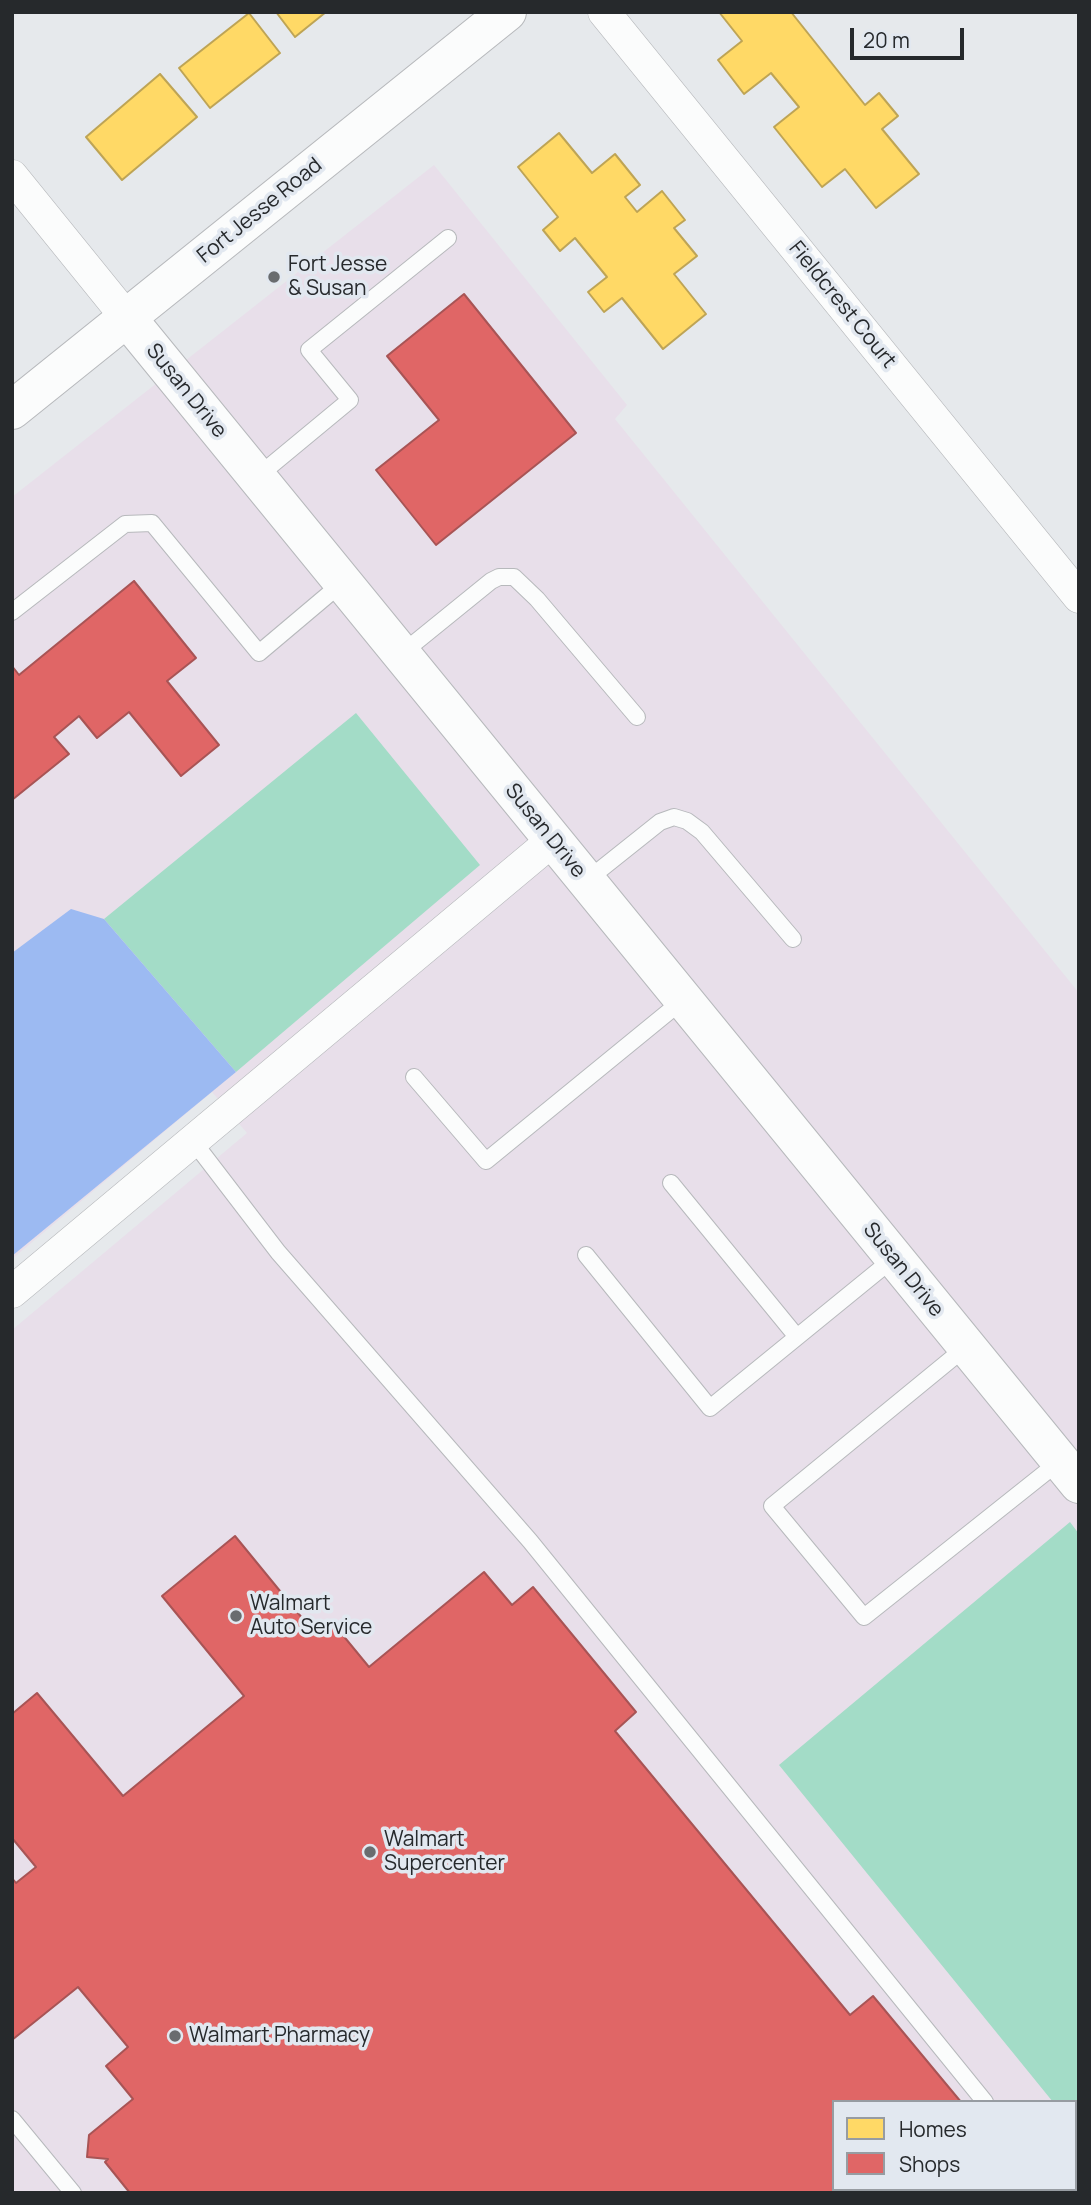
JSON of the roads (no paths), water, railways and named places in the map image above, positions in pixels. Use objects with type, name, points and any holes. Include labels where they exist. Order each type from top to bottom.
[{"type":"street","name":"Fort Jesse Road","points":[[12,410],[507,12]]},
{"type":"street","name":"Fieldcrest Court","points":[[604,12],[1079,597]]},
{"type":"street","name":"Susan Drive","points":[[12,176],[1070,1473]]},
{"type":"street","points":[[12,1292],[553,840]]},
{"type":"lane","points":[[257,477],[350,400],[309,350],[448,238]]},
{"type":"lane","points":[[12,612],[125,524],[152,523],[259,653],[342,583]]},
{"type":"lane","points":[[401,654],[491,581],[499,576],[514,577],[537,599],[637,717]]},
{"type":"lane","points":[[586,881],[660,822],[674,817],[687,821],[702,832],[793,939]]},
{"type":"lane","points":[[414,1077],[486,1161],[683,1000]]},
{"type":"lane","points":[[193,1141],[278,1252],[530,1541],[983,2100]]},
{"type":"lane","points":[[671,1184],[797,1337]]},
{"type":"lane","points":[[586,1255],[710,1408],[894,1258]]},
{"type":"lane","points":[[966,1347],[772,1506],[864,1617],[1070,1473]]},
{"type":"lane","points":[[12,2119],[73,2193]]},
{"type":"water","points":[[71,909],[104,919],[236,1072],[12,1256],[12,953]]},
{"type":"place","name":"Fort Jesse & Susan","points":[[274,277]]},
{"type":"place","name":"Walmart Auto Service","points":[[236,1616]]},
{"type":"place","name":"Walmart Supercenter","points":[[370,1852]]},
{"type":"place","name":"Walmart Pharmacy","points":[[175,2036]]}]
